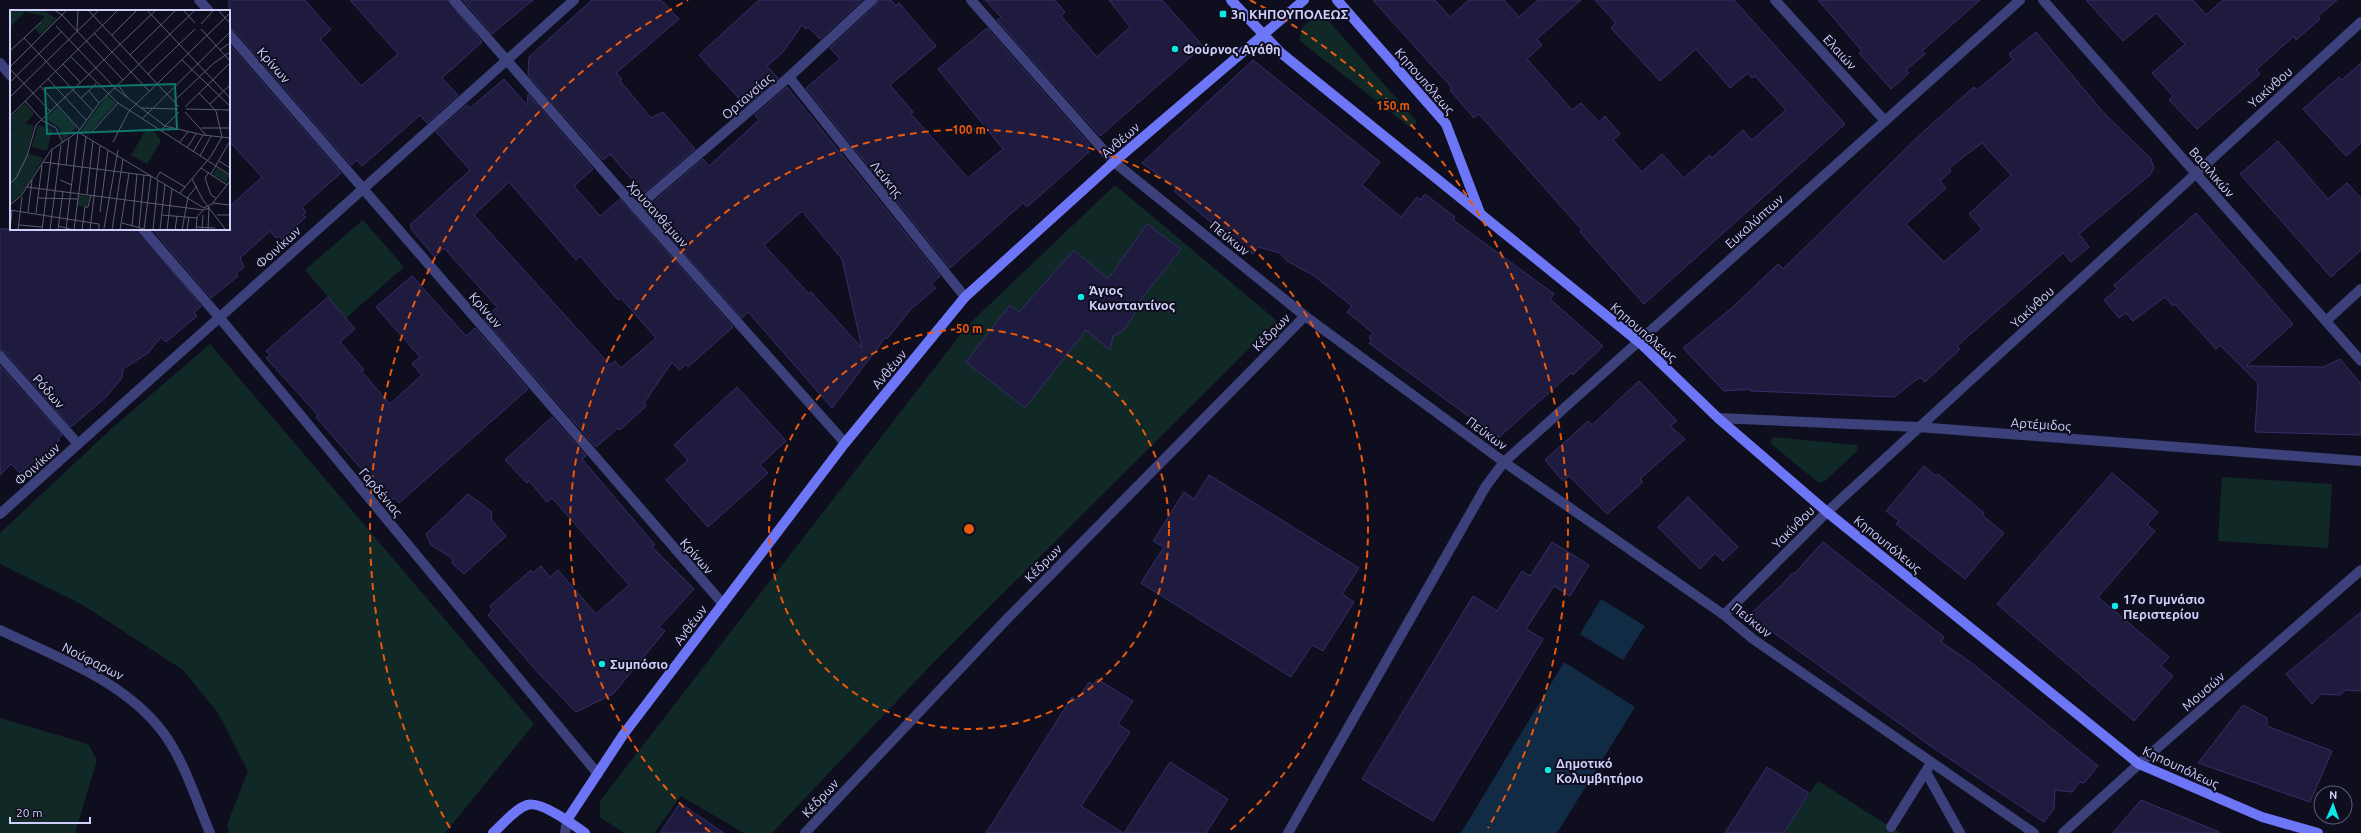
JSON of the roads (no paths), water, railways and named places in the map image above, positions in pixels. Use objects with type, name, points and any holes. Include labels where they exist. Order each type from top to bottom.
[{"type":"street","points":[[199,0],[208,10]]},
{"type":"street","name":"Χρυσανθέμων","points":[[454,0],[845,443]]},
{"type":"street","name":"Φοινίκων","points":[[0,514],[574,0]]},
{"type":"street","name":"Ορτανσίας","points":[[636,208],[789,77],[872,0]]},
{"type":"street","name":"Πεύκων","points":[[971,0],[1114,162],[1306,316],[1504,462],[1724,615],[1753,639],[2034,833]]},
{"type":"street","name":"Κηπουπόλεως","points":[[1231,0],[1281,53],[1639,342],[1718,418],[1827,512],[2139,764],[2262,817],[2318,833]]},
{"type":"street","name":"Ανθέων","points":[[567,820],[623,736],[845,443],[965,297],[1114,162],[1262,34],[1304,0]]},
{"type":"street","name":"Κηπουπόλεως","points":[[1337,0],[1446,124],[1481,214]]},
{"type":"street","name":"Ελαιών","points":[[1775,0],[1885,121]]},
{"type":"street","name":"Ευκαλύπτων","points":[[1288,833],[1486,486],[1504,462],[2020,0]]},
{"type":"street","name":"Βασιλικών","points":[[2043,0],[2361,361]]},
{"type":"street","name":"Υακίνθου","points":[[1724,615],[1827,512],[2361,22]]},
{"type":"street","name":"Κρίνων","points":[[230,35],[364,187],[723,604]]},
{"type":"street","points":[[0,63],[10,75]]},
{"type":"street","name":"Λεύκης","points":[[789,77],[965,297]]},
{"type":"street","name":"Γαρδένιας","points":[[144,230],[219,317],[598,774]]},
{"type":"street","points":[[2326,321],[2361,289]]},
{"type":"street","name":"Κέδρων","points":[[805,833],[1005,621],[1306,316]]},
{"type":"street","name":"Ρόδων","points":[[0,356],[78,444]]},
{"type":"street","name":"Αρτέμιδος","points":[[1718,418],[1918,428],[2361,460]]},
{"type":"street","name":"Μουσών","points":[[2063,833],[2139,764],[2361,570]]},
{"type":"street","name":"Νούφαρων","points":[[0,630],[125,693],[162,731],[182,766],[210,833]]},
{"type":"street","points":[[1891,827],[1931,763]]},
{"type":"street","points":[[1926,772],[1960,833]]},
{"type":"street","points":[[494,833],[522,807],[532,804],[541,806],[567,820],[585,833]]},
{"type":"street","points":[[565,833],[567,820]]},
{"type":"water","points":[[1601,599],[1645,626],[1623,660],[1580,634]]},
{"type":"water","name":"Δημοτικό Κολυμβητήριο","points":[[1564,662],[1635,707],[1557,833],[1461,833]]},
{"type":"place","name":"3η ΚΗΠΟΥΠΟΛΕΩΣ","points":[[1223,14]]},
{"type":"place","name":"Φούρνος Αγάθη","points":[[1175,49]]},
{"type":"place","name":"Άγιος Κωνσταντίνος","points":[[1081,297]]},
{"type":"place","name":"17ο Γυμνάσιο Περιστερίου","points":[[2115,606]]},
{"type":"place","name":"Συμπόσιο","points":[[602,664]]},
{"type":"place","name":"Δημοτικό Κολυμβητήριο","points":[[1548,770]]}]
